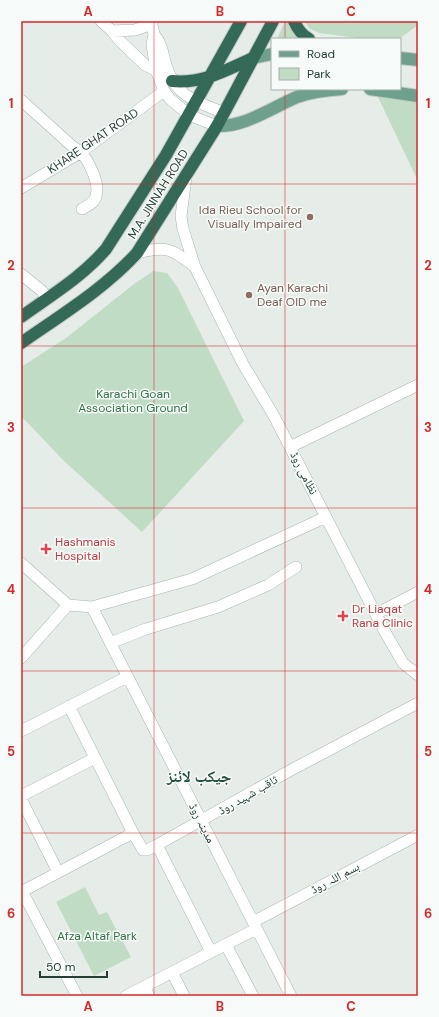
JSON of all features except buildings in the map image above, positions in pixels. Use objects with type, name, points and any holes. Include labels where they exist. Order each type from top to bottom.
[{"type":"highway","name":"M.A. JINNAH ROAD","points":[[21,317],[75,279],[96,261],[106,249],[166,155],[241,21]]},
{"type":"highway","name":"M.A. JINNAH ROAD","points":[[21,342],[101,286],[123,268],[137,253],[217,126],[273,21]]},
{"type":"highway","points":[[294,21],[307,38]]},
{"type":"highway","points":[[172,81],[192,82],[209,78],[253,58]]},
{"type":"main road","points":[[253,58],[271,54]]},
{"type":"main road","points":[[401,58],[418,60]]},
{"type":"main road","points":[[217,126],[225,127],[240,123],[299,96],[326,90]]},
{"type":"main road","points":[[377,90],[418,96]]},
{"type":"street","points":[[101,21],[145,65],[162,68],[179,90],[196,101],[224,113]]},
{"type":"street","points":[[112,31],[135,30],[152,26],[161,43],[164,91],[170,99],[189,115],[217,126]]},
{"type":"street","name":"KHARE GHAT ROAD","points":[[21,188],[80,152],[164,91]]},
{"type":"street","points":[[21,100],[80,152],[92,170],[96,185],[96,197],[82,209]]},
{"type":"street","name":"نظامی روڈ","points":[[186,176],[181,216],[183,229],[195,267],[243,364],[274,416],[376,614],[403,663],[418,674]]},
{"type":"street","name":"نظامی روڈ","points":[[137,253],[156,248],[173,251],[195,267]]},
{"type":"street","points":[[21,274],[42,291],[47,298]]},
{"type":"street","points":[[290,447],[418,385]]},
{"type":"street","points":[[21,563],[68,605],[92,607],[192,579],[326,517]]},
{"type":"street","points":[[110,643],[146,629],[218,607],[268,585],[296,567]]},
{"type":"street","points":[[376,614],[418,592]]},
{"type":"street","points":[[21,658],[68,605]]},
{"type":"street","name":"مدینہ روڈ","points":[[92,607],[291,996]]},
{"type":"street","points":[[21,731],[128,677]]},
{"type":"street","name":"ثاقب شہید روڈ","points":[[157,846],[291,770],[418,703]]},
{"type":"street","points":[[69,706],[133,833],[143,850],[157,846],[211,952]]},
{"type":"street","points":[[21,796],[95,758]]},
{"type":"street","points":[[21,799],[24,811],[58,872]]},
{"type":"street","points":[[77,996],[22,891],[133,833]]},
{"type":"street","name":"بسم اللہ روڈ","points":[[126,996],[147,991],[172,972],[226,945],[255,925],[418,835]]},
{"type":"street","points":[[226,945],[253,996]]},
{"type":"street","points":[[172,972],[184,996]]},
{"type":"green space","points":[[285,21],[287,21],[298,38],[277,38]]},
{"type":"green space","points":[[304,21],[418,21],[418,25],[400,38],[358,38],[319,33],[310,29]]},
{"type":"green space","points":[[376,93],[418,100],[418,181]]},
{"type":"green space","name":"Karachi Goan Association Ground","points":[[153,271],[167,273],[178,288],[244,421],[142,532],[64,461],[21,416],[21,367],[66,338],[134,284]]},
{"type":"green space","name":"Afza Altaf Park","points":[[85,887],[99,915],[107,912],[131,957],[94,976],[56,902]]},
{"type":"place","name":"Ida Rieu School for Visually Impaired","points":[[310,217]]},
{"type":"place","name":"Ayan Karachi Deaf OID me","points":[[249,295]]},
{"type":"place","name":"Hashmanis Hospital","points":[[46,549]]},
{"type":"place","name":"Dr Liaqat Rana Clinic","points":[[343,616]]},
{"type":"district","name":"جیکب لائنز","points":[[199,776]]}]
